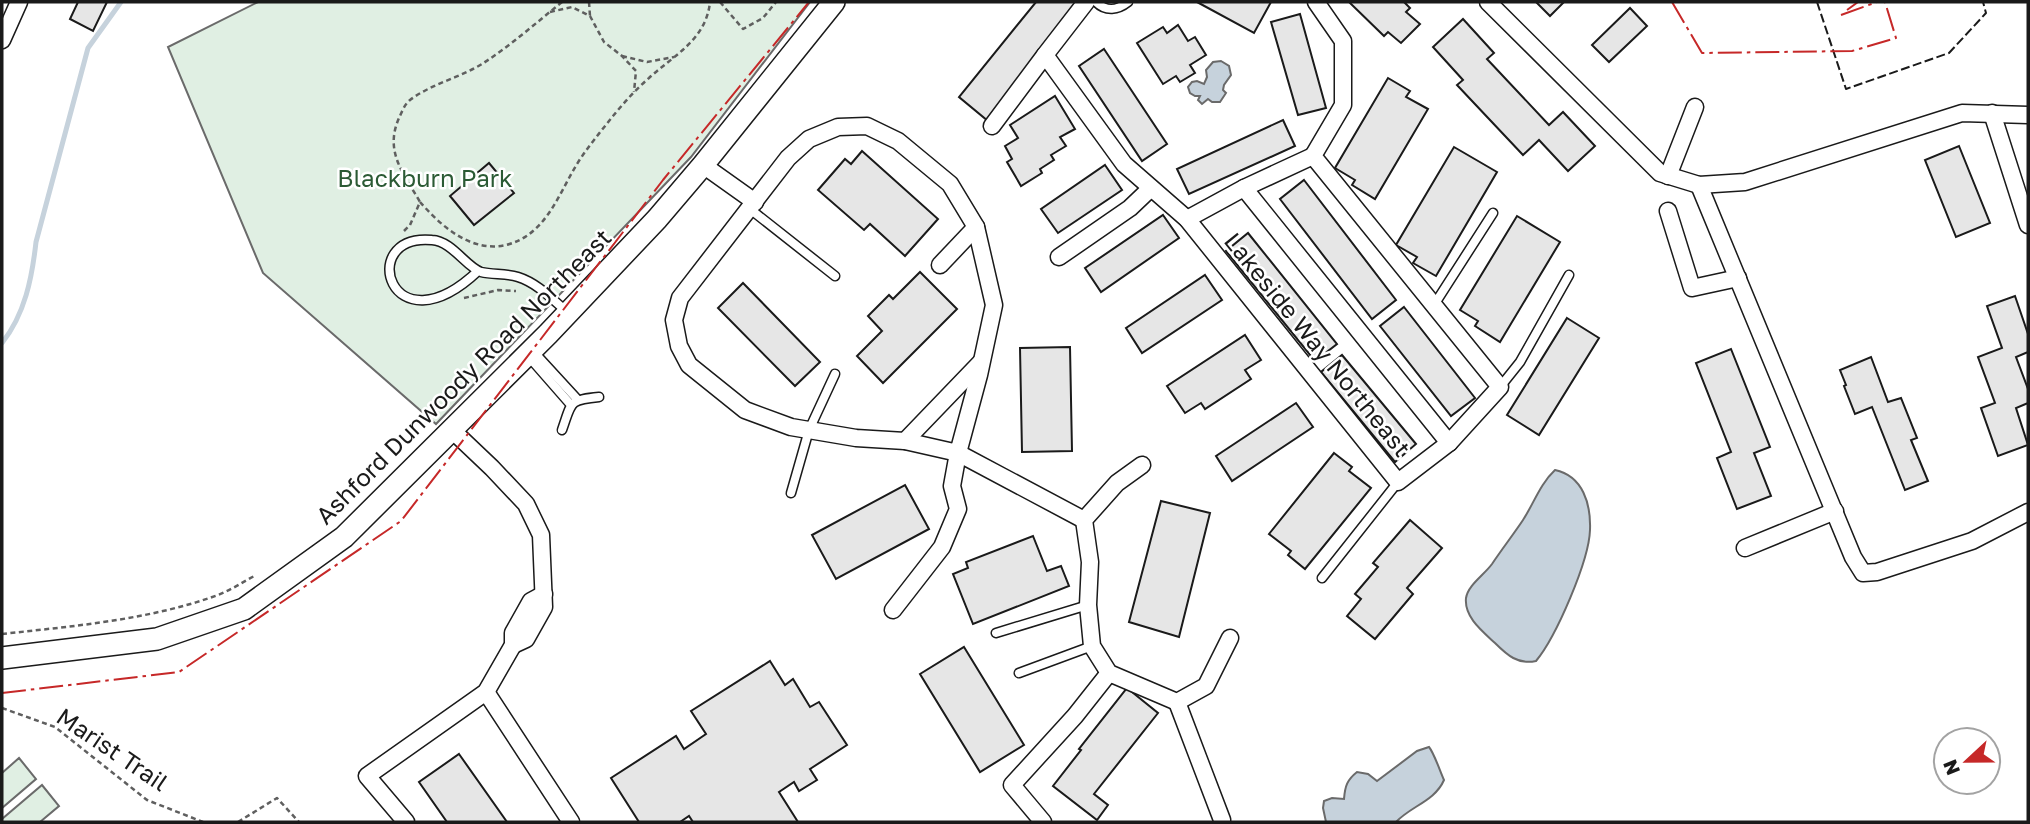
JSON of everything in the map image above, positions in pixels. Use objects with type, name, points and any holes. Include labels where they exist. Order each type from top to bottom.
[{"type":"main road","name":"Ashford Dunwoody Road Northeast","points":[[2,658],[157,639],[244,609],[344,537],[529,353],[657,219],[833,2]]},
{"type":"street","points":[[2,40],[19,2]]},
{"type":"street","points":[[992,126],[1086,2]]},
{"type":"street","points":[[1317,2],[1343,41],[1343,105],[1313,156],[1500,387]]},
{"type":"street","points":[[1488,2],[1660,173],[1699,185],[1745,182],[1962,113],[2028,116]]},
{"type":"street","name":"Lakeside Way Northeast","points":[[1045,55],[1124,164],[1187,219],[1398,482],[1449,443],[1500,387]]},
{"type":"street","points":[[1668,176],[1695,107]]},
{"type":"street","points":[[1992,113],[2028,225]]},
{"type":"street","points":[[892,610],[942,547],[958,509],[953,486],[958,453],[994,305],[976,227],[950,184],[898,141],[867,125],[838,127],[809,139],[788,158],[680,298],[674,320],[679,346],[689,365],[745,410],[791,427],[856,438],[905,441],[958,453],[1084,520]]},
{"type":"street","name":"Lakeside Way Northeast","points":[[1187,219],[1244,188],[1313,156]]},
{"type":"street","points":[[703,165],[752,206]]},
{"type":"street","points":[[1699,185],[1853,557],[1863,573],[1877,572],[1972,541],[2028,512]]},
{"type":"street","points":[[1059,257],[1130,208],[1151,188]]},
{"type":"street","name":"Lakeside Way Northeast","points":[[1244,188],[1449,443]]},
{"type":"street","points":[[1668,211],[1692,288],[1738,278]]},
{"type":"street","points":[[940,265],[976,227]]},
{"type":"street","points":[[905,441],[982,361]]},
{"type":"street","points":[[405,822],[367,776],[486,692],[513,645],[526,639],[544,607],[541,535],[526,504],[452,430]]},
{"type":"street","points":[[1142,465],[1117,483],[1084,520],[1090,562],[1088,605],[1092,646],[1109,673],[1177,702],[1222,820]]},
{"type":"street","points":[[1745,548],[1835,511]]},
{"type":"street","points":[[1177,702],[1206,686],[1230,638]]},
{"type":"street","points":[[1043,822],[1012,785],[1075,716],[1109,673]]},
{"type":"street","points":[[486,692],[571,822]]},
{"type":"lane","points":[[1096,2],[1111,10],[1128,2]]},
{"type":"lane","points":[[752,206],[835,276]]},
{"type":"lane","points":[[1434,305],[1493,213]]},
{"type":"lane","points":[[478,271],[461,287],[442,297],[423,302],[406,297],[393,287],[388,268],[393,253],[413,239],[436,240],[478,271],[519,277],[539,288],[568,313]]},
{"type":"lane","points":[[1500,387],[1520,362],[1569,275]]},
{"type":"lane","points":[[529,353],[574,402]]},
{"type":"lane","points":[[791,493],[809,430],[835,374]]},
{"type":"lane","points":[[574,402],[599,397]]},
{"type":"lane","points":[[562,430],[574,402]]},
{"type":"lane","points":[[1322,578],[1398,482]]},
{"type":"lane","points":[[996,633],[1088,605]]},
{"type":"lane","points":[[1019,673],[1092,646]]},
{"type":"path","points":[[562,2],[480,65],[407,102],[396,126],[393,149],[401,169],[421,202],[440,224],[483,247],[506,245],[530,234],[550,215],[593,140],[634,92],[696,39],[710,2]]},
{"type":"path","points":[[589,2],[590,16],[604,42],[636,71],[634,92]]},
{"type":"path","points":[[720,2],[743,29],[763,18],[776,2]]},
{"type":"path","points":[[548,13],[572,7],[590,16]]},
{"type":"path","points":[[622,56],[646,62],[674,57]]},
{"type":"path","points":[[403,232],[410,225],[421,202]]},
{"type":"path","points":[[464,298],[498,290],[525,291]]},
{"type":"path","points":[[2,634],[87,625],[175,609],[220,594],[262,572]]},
{"type":"path","name":"Marist Trail","points":[[2,708],[55,727],[147,800],[203,822]]},
{"type":"path","points":[[238,822],[277,798],[299,822]]},
{"type":"green space","name":"Blackburn Park","points":[[258,2],[810,2],[691,157],[436,424],[263,273],[168,47]]},
{"type":"green space","points":[[19,758],[36,779],[2,808],[2,773]]},
{"type":"green space","points":[[42,785],[59,806],[40,822],[2,822],[2,819]]},
{"type":"shaded area","points":[[1221,61],[1229,66],[1231,75],[1224,85],[1223,90],[1226,93],[1220,102],[1208,99],[1202,104],[1198,100],[1200,96],[1190,93],[1188,87],[1197,81],[1204,84],[1206,70],[1213,62]]},
{"type":"shaded area","points":[[1555,470],[1572,478],[1583,492],[1590,520],[1588,544],[1578,579],[1553,635],[1536,661],[1524,662],[1508,655],[1480,628],[1468,611],[1466,598],[1467,593],[1519,526],[1541,487]]},
{"type":"shaded area","points":[[1429,747],[1444,780],[1429,798],[1396,822],[1326,822],[1324,801],[1332,798],[1344,799],[1347,784],[1357,772],[1368,774],[1377,781],[1417,751]]},
{"type":"building","points":[[78,2],[107,2],[93,31],[70,19]]},
{"type":"building","points":[[1036,2],[1083,2],[988,121],[959,97]]},
{"type":"building","points":[[1197,2],[1271,2],[1254,33]]},
{"type":"building","points":[[1349,2],[1407,2],[1405,3],[1410,8],[1406,12],[1420,24],[1401,43],[1388,32],[1384,36]]},
{"type":"building","points":[[1536,2],[1564,2],[1550,16]]},
{"type":"building","points":[[1630,8],[1647,26],[1609,62],[1592,45]]},
{"type":"building","points":[[1300,14],[1326,108],[1298,115],[1271,22]]},
{"type":"building","points":[[1463,19],[1494,53],[1487,59],[1549,125],[1563,112],[1595,146],[1568,171],[1539,140],[1523,155],[1457,85],[1463,80],[1433,47]]},
{"type":"building","points":[[1178,25],[1188,41],[1195,37],[1206,55],[1190,65],[1195,73],[1180,82],[1176,76],[1163,84],[1137,43],[1163,27],[1167,33]]},
{"type":"building","points":[[1104,49],[1167,144],[1142,161],[1079,66]]},
{"type":"building","points":[[1388,78],[1410,91],[1406,97],[1428,109],[1375,199],[1352,185],[1355,180],[1335,168]]},
{"type":"building","points":[[1055,96],[1075,129],[1060,137],[1066,146],[1051,155],[1054,160],[1040,169],[1042,173],[1021,186],[1007,162],[1012,159],[1005,146],[1018,138],[1010,125]]},
{"type":"building","points":[[1283,120],[1295,146],[1189,194],[1177,169]]},
{"type":"building","points":[[1959,146],[1990,223],[1956,237],[1925,160]]},
{"type":"building","points":[[1454,147],[1497,172],[1436,276],[1413,263],[1417,257],[1396,245]]},
{"type":"building","points":[[862,151],[938,219],[905,256],[870,224],[864,230],[818,190],[845,159],[851,164]]},
{"type":"building","points":[[489,163],[514,193],[474,225],[450,196]]},
{"type":"building","points":[[1105,165],[1122,190],[1058,233],[1041,209]]},
{"type":"building","points":[[1304,180],[1396,300],[1372,319],[1280,199]]},
{"type":"building","points":[[1163,215],[1179,238],[1101,292],[1085,268]]},
{"type":"building","points":[[1517,216],[1560,242],[1500,342],[1475,326],[1478,321],[1460,310]]},
{"type":"building","points":[[1248,233],[1337,344],[1315,361],[1226,251]]},
{"type":"building","points":[[920,272],[957,309],[883,383],[857,356],[882,331],[868,316],[889,295],[893,299]]},
{"type":"building","points":[[1205,275],[1222,300],[1142,353],[1126,328]]},
{"type":"building","points":[[743,283],[820,362],[795,386],[718,308]]},
{"type":"building","points":[[2015,296],[2028,334],[2028,352],[2016,357],[2028,389],[2028,403],[2016,408],[2028,445],[1998,456],[1981,408],[1995,403],[1978,357],[2002,348],[1987,306]]},
{"type":"building","points":[[1404,307],[1475,398],[1451,416],[1380,326]]},
{"type":"building","points":[[1567,318],[1599,338],[1539,435],[1507,415]]},
{"type":"building","points":[[1245,335],[1261,360],[1245,370],[1251,379],[1205,409],[1201,403],[1185,413],[1167,386]]},
{"type":"building","points":[[1070,347],[1072,451],[1022,452],[1020,348]]},
{"type":"building","points":[[1731,349],[1770,447],[1754,453],[1771,496],[1737,509],[1717,458],[1731,452],[1696,363]]},
{"type":"building","points":[[1342,355],[1416,444],[1395,462],[1321,372]]},
{"type":"building","points":[[1871,357],[1888,402],[1901,398],[1917,438],[1911,440],[1928,481],[1905,490],[1872,407],[1855,414],[1844,386],[1846,385],[1840,370]]},
{"type":"building","points":[[1296,403],[1313,427],[1232,481],[1216,456]]},
{"type":"building","points":[[1334,453],[1352,467],[1349,471],[1371,488],[1305,569],[1288,555],[1291,551],[1269,534]]},
{"type":"building","points":[[905,485],[929,529],[836,579],[812,535]]},
{"type":"building","points":[[1161,501],[1210,513],[1179,637],[1129,622]]},
{"type":"building","points":[[1410,520],[1442,548],[1407,588],[1413,594],[1375,639],[1347,616],[1361,599],[1355,594],[1378,567],[1373,563]]},
{"type":"building","points":[[1033,536],[1047,571],[1061,566],[1069,586],[973,624],[953,574],[968,568],[966,562]]},
{"type":"building","points":[[964,647],[1024,745],[980,772],[920,674]]},
{"type":"building","points":[[770,661],[785,685],[793,679],[810,707],[819,702],[847,745],[810,769],[817,780],[799,791],[794,782],[779,792],[798,822],[693,822],[689,816],[680,822],[639,822],[611,778],[676,736],[684,749],[706,734],[691,711]]},
{"type":"building","points":[[1127,688],[1158,713],[1094,794],[1108,805],[1097,820],[1053,786]]},
{"type":"building","points":[[459,754],[507,822],[447,822],[419,782]]},
{"type":"waterway","points":[[2,343],[10,332],[26,295],[36,242],[88,48],[121,2]]},
{"type":"fence","points":[[1817,2],[1846,89],[1949,53],[1986,13],[1983,2]]},
{"type":"power","points":[[2,693],[179,672],[401,521],[663,180],[809,2]]},
{"type":"power","points":[[1672,2],[1702,53],[1852,51],[1896,38],[1885,2]]},
{"type":"power","points":[[1847,10],[1858,2]]},
{"type":"power","points":[[1841,15],[1877,2]]}]
